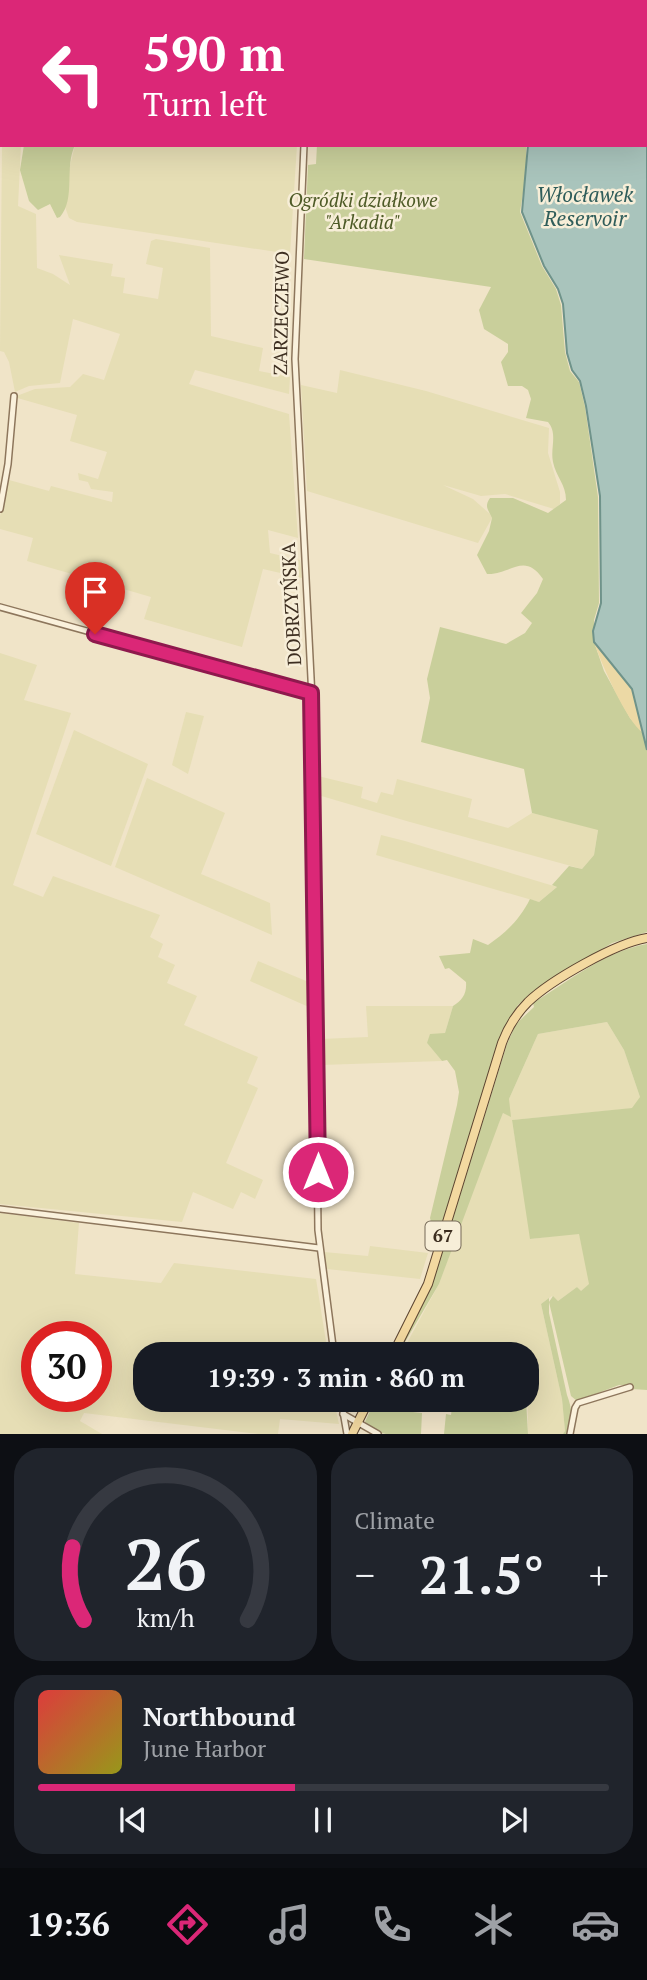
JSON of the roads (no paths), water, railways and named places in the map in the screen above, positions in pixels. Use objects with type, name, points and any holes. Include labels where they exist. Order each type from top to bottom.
[{"type":"main road","name":"67","points":[[399,1342],[428,1284],[509,1027],[522,1009],[540,993],[612,949],[647,939]]},
{"type":"main road","points":[[350,1434],[363,1412]]},
{"type":"street","name":"ZARZECZEWO","points":[[298,439],[295,346],[304,147]]},
{"type":"street","points":[[0,509],[7,474],[13,396]]},
{"type":"street","name":"DOBRZYŃSKA","points":[[298,439],[311,693],[319,1248],[332,1342]]},
{"type":"street","points":[[0,607],[311,693]]},
{"type":"street","points":[[0,1209],[319,1248]]},
{"type":"street","points":[[569,1434],[578,1403],[630,1387]]},
{"type":"street","points":[[344,1414],[377,1434]]},
{"type":"street","points":[[344,1414],[350,1434]]},
{"type":"water","name":"Włocławek Reservoir","points":[[528,147],[647,147],[647,750],[632,689],[594,642],[593,631],[601,603],[600,496],[586,406],[580,381],[572,370],[567,353],[563,304],[522,212]]},
{"type":"park label","name":"Ogródki działkowe \"Arkadia\"","points":[[363,211]]}]
